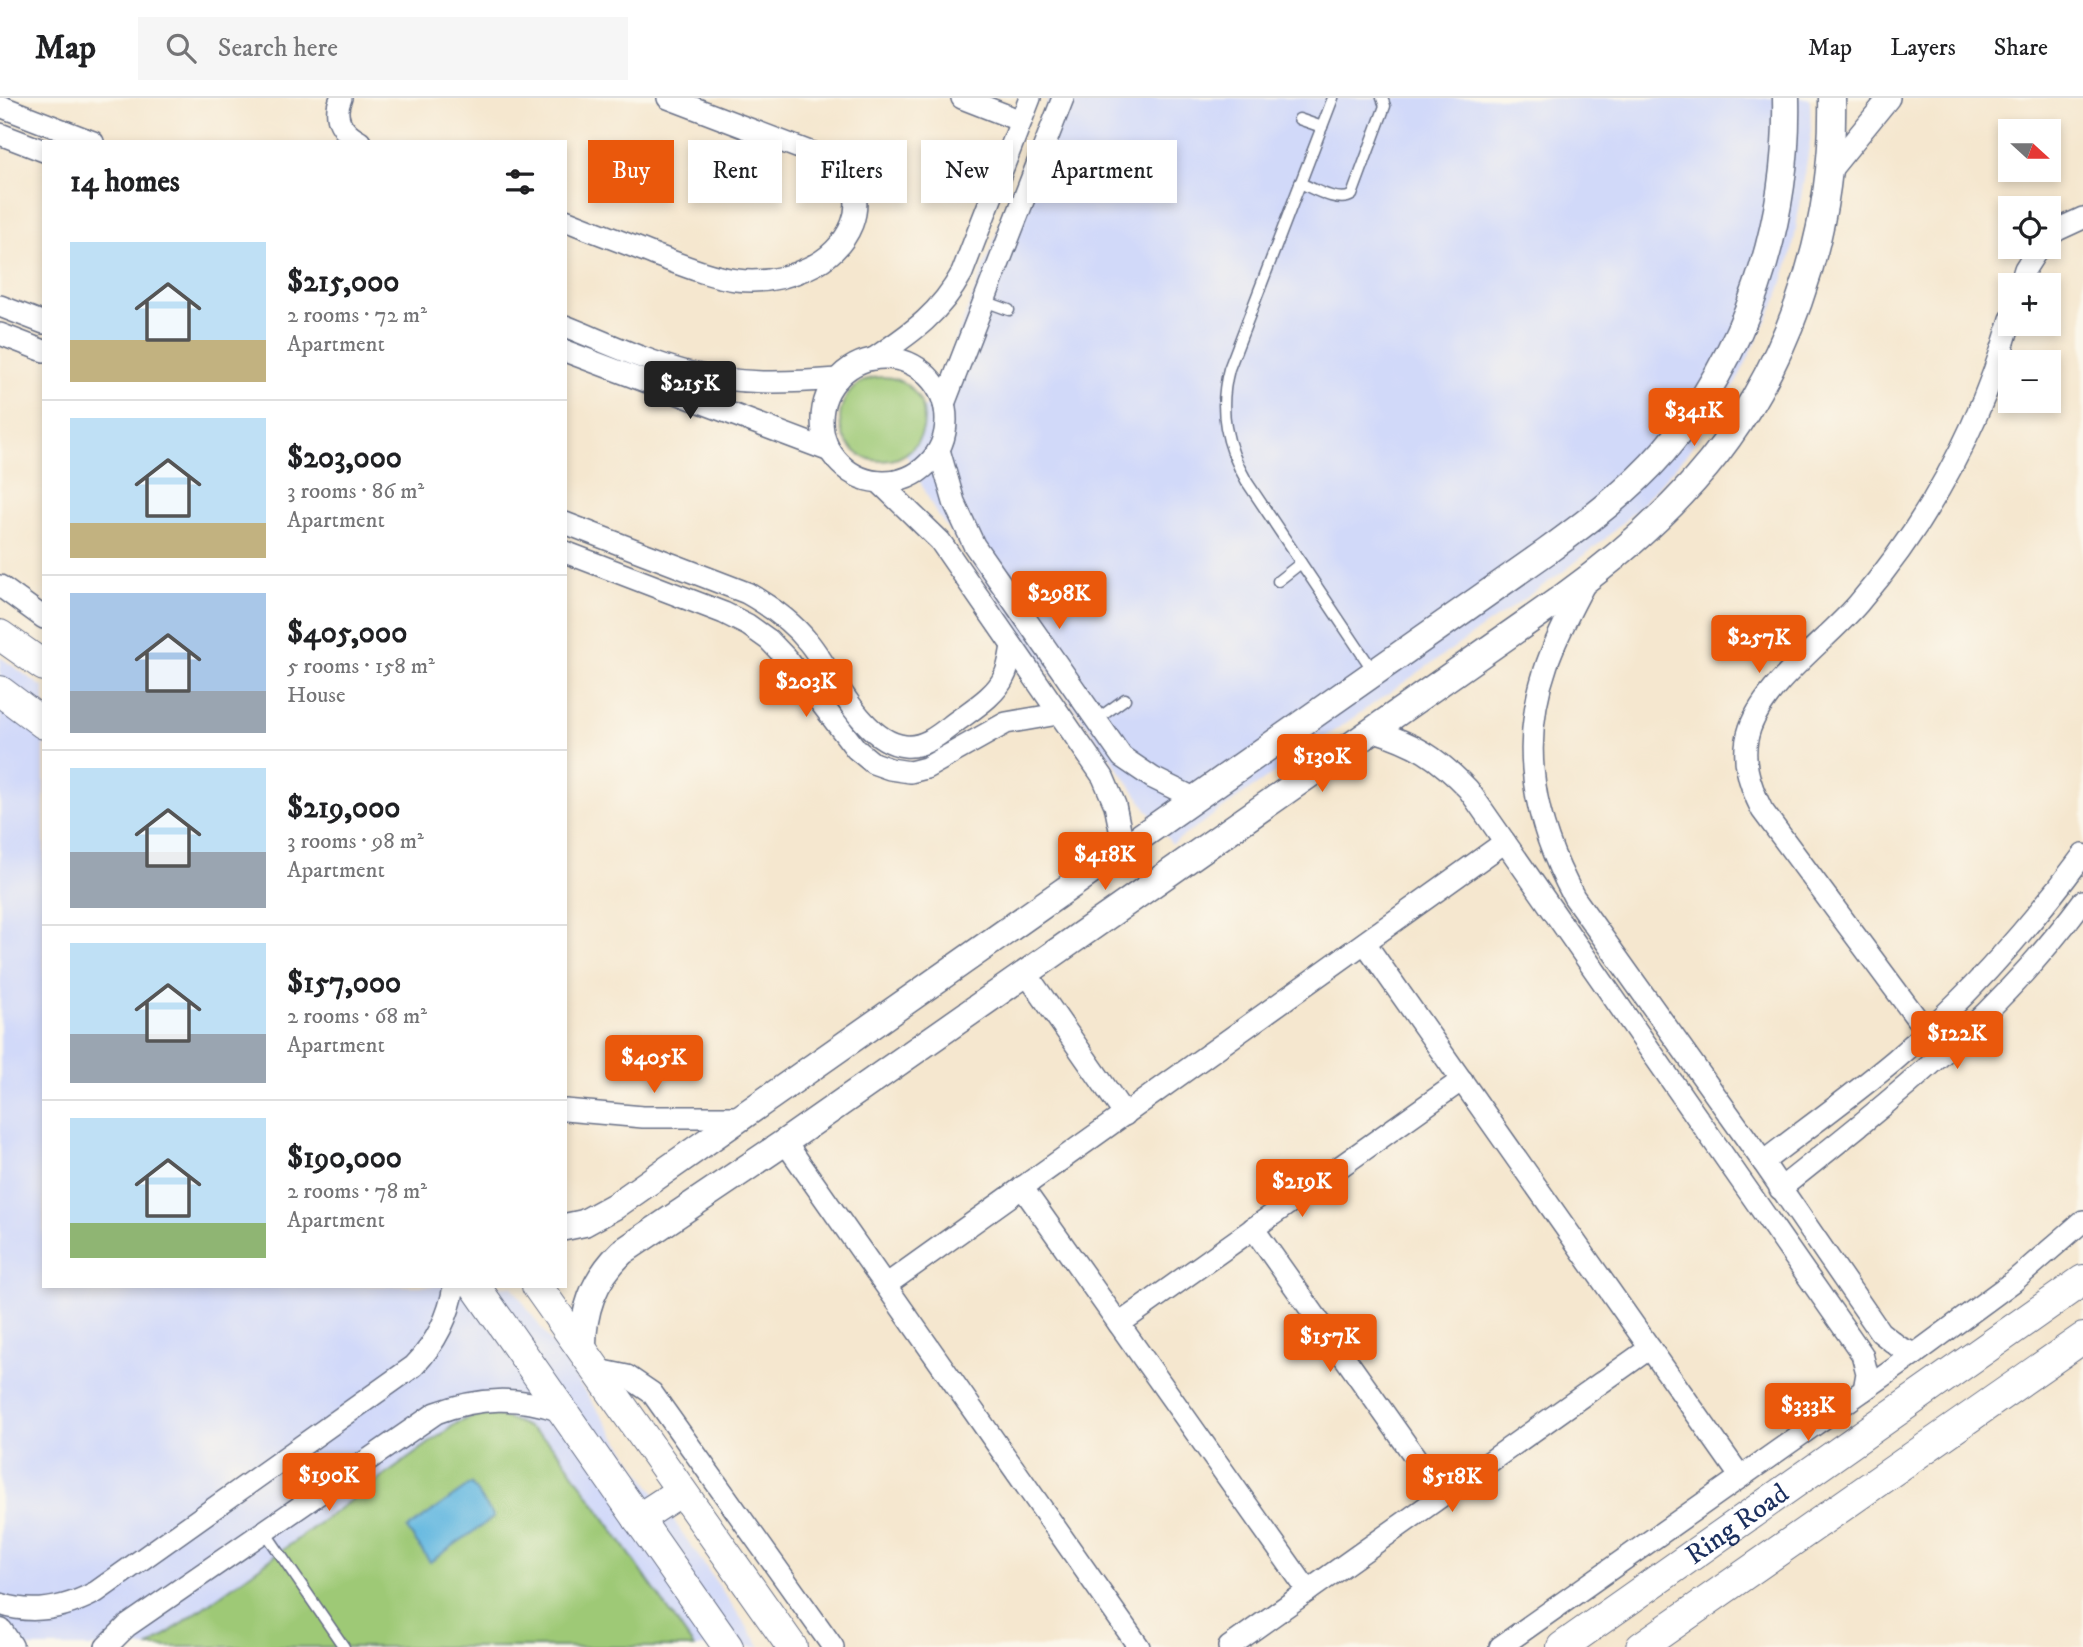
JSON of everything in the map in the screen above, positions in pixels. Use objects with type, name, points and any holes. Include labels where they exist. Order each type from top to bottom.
[{"type":"main road","points":[[0,635],[42,665]]},
{"type":"main road","points":[[0,691],[42,722]]},
{"type":"main road","name":"Ring Road","points":[[1562,1647],[2083,1280]]},
{"type":"main road","points":[[476,1288],[728,1647]]},
{"type":"main road","points":[[538,1288],[792,1647]]},
{"type":"main road","name":"Ring Road","points":[[1641,1647],[2083,1338]]},
{"type":"main road","points":[[638,1519],[681,1491]]},
{"type":"street","points":[[341,98],[338,111],[341,126],[356,140]]},
{"type":"street","points":[[567,221],[710,276],[755,282],[786,277],[815,265],[828,256],[849,231],[854,218],[855,190],[844,170],[826,157],[707,105],[668,98]]},
{"type":"street","points":[[962,98],[1021,121]]},
{"type":"street","points":[[1013,141],[1030,98]]},
{"type":"street","points":[[944,404],[1063,98]]},
{"type":"street","points":[[567,1226],[600,1216],[638,1190],[1374,673],[1577,529],[1616,497],[1662,453],[1693,412],[1720,368],[1743,322],[1761,274],[1774,225],[1783,174],[1786,98]]},
{"type":"street","points":[[833,1647],[652,1393],[627,1376],[589,1360],[584,1320],[601,1275],[622,1252],[786,1142],[1587,579],[1644,532],[1696,480],[1746,411],[1780,348],[1810,264],[1829,173],[1832,98]]},
{"type":"street","points":[[1829,173],[1889,98]]},
{"type":"street","points":[[0,106],[88,140]]},
{"type":"street","points":[[0,134],[42,150]]},
{"type":"street","points":[[1013,194],[1024,198]]},
{"type":"street","points":[[873,359],[888,358],[917,367],[934,383],[944,404],[947,420],[939,450],[920,471],[894,482],[864,479],[839,463],[830,451],[824,433],[822,414],[828,395],[838,379],[848,370],[873,359],[921,325],[945,300],[962,273],[989,203]]},
{"type":"street","points":[[2061,228],[2083,218]]},
{"type":"street","points":[[0,306],[42,322]]},
{"type":"street","points":[[567,327],[668,366],[700,375],[772,383],[838,379]]},
{"type":"street","points":[[0,334],[42,350]]},
{"type":"street","points":[[1926,1031],[1762,810],[1750,785],[1745,757],[1749,730],[1761,704],[1857,606],[1897,556],[1932,504],[1961,450],[1986,394],[2005,336]]},
{"type":"street","points":[[567,352],[830,451]]},
{"type":"street","points":[[939,450],[954,502],[974,545],[1122,757],[1153,778],[1196,799]]},
{"type":"street","points":[[1662,453],[1696,480]]},
{"type":"street","points":[[879,482],[940,541],[1110,790],[1124,849]]},
{"type":"street","points":[[567,524],[747,593],[772,607],[809,642],[862,718],[876,734],[890,742],[907,746],[925,743],[963,716],[997,688],[1004,677],[1012,646]]},
{"type":"street","points":[[567,553],[724,613],[748,625],[769,640],[788,660],[856,749],[873,763],[890,769],[911,772],[926,768],[1006,723],[1058,714]]},
{"type":"street","points":[[1587,579],[1547,664],[1533,732],[1532,766],[1536,800],[1544,834],[1557,865],[1574,897],[1886,1337],[1915,1354]]},
{"type":"street","points":[[0,586],[42,617]]},
{"type":"street","points":[[1372,730],[1408,741],[1430,754],[1468,789],[1862,1354],[1867,1373],[1864,1390]]},
{"type":"street","points":[[886,1285],[1505,842]]},
{"type":"street","points":[[1763,1162],[1876,1075],[1972,987],[2015,941],[2083,855]]},
{"type":"street","points":[[1073,885],[1097,923]]},
{"type":"street","points":[[1780,1189],[1924,1072],[1964,1036],[2038,958],[2083,901]]},
{"type":"street","points":[[1365,943],[1740,1476]]},
{"type":"street","points":[[1026,973],[1125,1115]]},
{"type":"street","points":[[1119,1324],[1462,1080]]},
{"type":"street","points":[[567,1110],[643,1116],[739,1117]]},
{"type":"street","points":[[786,1142],[1139,1647]]},
{"type":"street","points":[[1023,1187],[1308,1591]]},
{"type":"street","points":[[638,1190],[661,1225]]},
{"type":"street","points":[[1500,1647],[1915,1354],[2014,1281],[2083,1221]]},
{"type":"street","points":[[1253,1228],[1442,1495]]},
{"type":"street","points":[[0,1604],[21,1608],[54,1608],[76,1602],[96,1592],[414,1366],[434,1343],[441,1330],[454,1288]]},
{"type":"street","points":[[1862,1354],[1886,1337]]},
{"type":"street","points":[[1229,1647],[1650,1348]]},
{"type":"street","points":[[106,1647],[127,1626],[436,1413],[469,1402],[506,1399],[561,1411]]},
{"type":"street","points":[[0,1632],[10,1647]]},
{"type":"lane","points":[[1333,98],[1233,360],[1223,403],[1226,433],[1235,461],[1374,673]]},
{"type":"lane","points":[[1300,183],[1341,198],[1352,195],[1385,106],[1381,98]]},
{"type":"lane","points":[[1299,119],[1322,127]]},
{"type":"lane","points":[[984,301],[1009,310]]},
{"type":"lane","points":[[1278,581],[1301,564]]},
{"type":"lane","points":[[1096,720],[1125,699]]},
{"type":"lane","points":[[265,1532],[344,1647]]},
{"type":"shaded area","points":[[1049,98],[1810,98],[1811,136],[1792,253],[1778,297],[1736,383],[1685,456],[1641,505],[1605,539],[1564,571],[1172,844],[935,511],[894,431],[920,413],[930,401],[1008,203],[1013,203],[1013,191],[1027,155],[1027,203],[1177,203],[1177,140],[1033,140]]},
{"type":"shaded area","points":[[0,657],[42,687],[42,1288],[513,1288],[761,1647],[0,1647]]},
{"type":"green space","points":[[882,377],[905,384],[917,396],[924,419],[917,442],[905,454],[882,461],[859,454],[847,442],[840,419],[847,396],[859,384]]},
{"type":"green space","points":[[495,1415],[531,1429],[547,1440],[561,1455],[694,1647],[149,1647],[457,1423],[476,1416]]},
{"type":"water","points":[[471,1484],[494,1517],[430,1562],[407,1529]]}]
